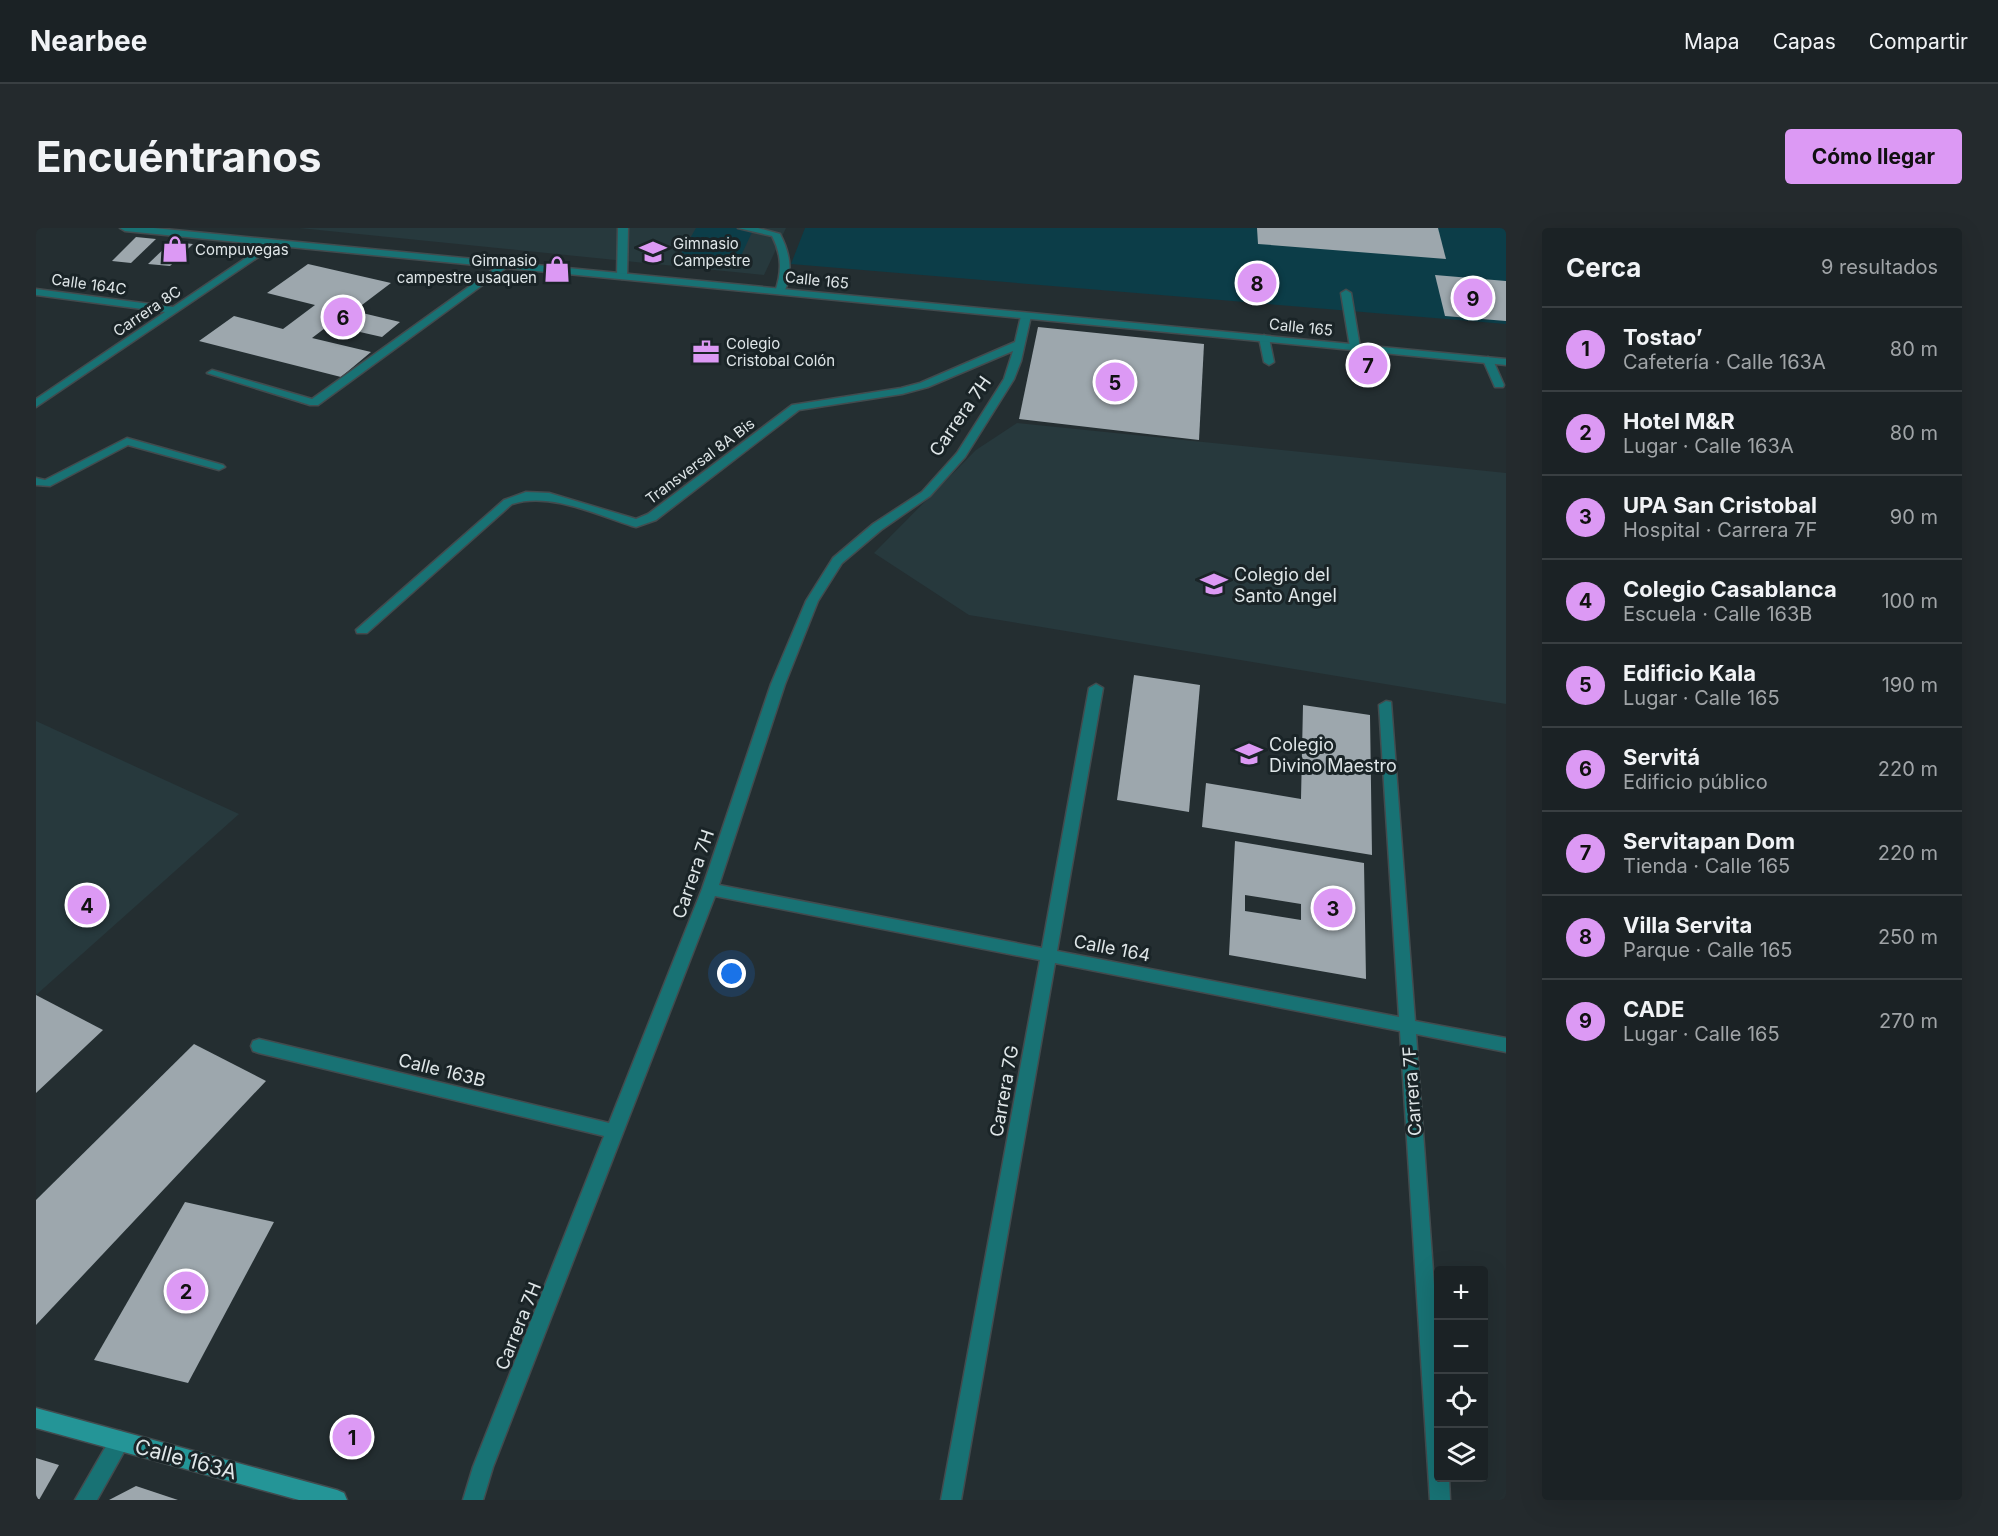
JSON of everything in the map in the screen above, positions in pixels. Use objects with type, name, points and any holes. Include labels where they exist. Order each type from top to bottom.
[{"type":"main road","name":"Calle 163A","points":[[36,1418],[337,1500]]},
{"type":"street","name":"Calle 165","points":[[125,228],[1506,362]]},
{"type":"street","points":[[622,276],[623,228]]},
{"type":"street","points":[[743,228],[775,234],[784,249],[785,279],[780,292]]},
{"type":"street","name":"Carrera 8C","points":[[36,404],[274,243]]},
{"type":"street","points":[[212,373],[315,403],[505,265]]},
{"type":"street","name":"Calle 164C","points":[[36,292],[174,310]]},
{"type":"street","points":[[1346,293],[1355,347]]},
{"type":"street","name":"Carrera 7H","points":[[473,1500],[483,1467],[710,890],[778,684],[812,601],[837,561],[877,527],[926,494],[961,455],[1009,379],[1016,361],[1026,316]]},
{"type":"street","points":[[1264,338],[1269,362]]},
{"type":"street","name":"Transversal 8A Bis","points":[[362,630],[508,502],[526,496],[549,497],[636,523],[652,517],[796,407],[902,391],[924,385],[1020,345]]},
{"type":"street","points":[[1488,360],[1499,385]]},
{"type":"street","points":[[41,483],[127,441],[219,467]]},
{"type":"street","name":"Carrera 7G","points":[[951,1500],[1096,688]]},
{"type":"street","name":"Carrera 7F","points":[[1386,705],[1435,1428]]},
{"type":"street","name":"Calle 164","points":[[710,890],[1506,1046]]},
{"type":"street","name":"Calle 163B","points":[[259,1046],[616,1132]]},
{"type":"street","points":[[85,1500],[120,1441]]},
{"type":"street","name":"Carrera 7F","points":[[1438,1482],[1440,1500]]},
{"type":"shaded area","name":"Gimnasio Campestre","points":[[299,228],[786,228],[764,275]]},
{"type":"shaded area","points":[[696,228],[754,228],[739,260],[681,254]]},
{"type":"shaded area","points":[[805,228],[1506,228],[1506,324],[791,264]]},
{"type":"shaded area","name":"Colegio del Santo Angel","points":[[1017,423],[1506,473],[1506,704],[969,615],[874,553],[976,450]]},
{"type":"shaded area","points":[[36,721],[239,814],[36,995]]},
{"type":"building","points":[[1257,228],[1438,228],[1446,259],[1258,244]]},
{"type":"building","points":[[136,237],[156,239],[131,263],[112,261]]},
{"type":"building","points":[[171,242],[193,244],[170,266],[148,264]]},
{"type":"building","points":[[308,264],[391,283],[354,311],[400,322],[382,337],[329,325],[312,338],[371,352],[341,377],[199,341],[234,316],[283,329],[315,305],[267,293]]},
{"type":"building","points":[[1435,275],[1506,281],[1506,321],[1445,316]]},
{"type":"building","points":[[1038,327],[1204,344],[1199,440],[1019,419]]},
{"type":"building","points":[[1134,675],[1200,685],[1189,812],[1117,800]]},
{"type":"building","points":[[1303,705],[1370,715],[1372,855],[1202,827],[1206,783],[1301,799]]},
{"type":"building","points":[[1235,841],[1364,863],[1366,979],[1229,955]],"holes":[[[1245,895],[1301,904],[1301,920],[1245,911]]]},
{"type":"building","points":[[36,995],[103,1030],[36,1093]]},
{"type":"building","points":[[194,1044],[266,1081],[36,1325],[36,1200]]},
{"type":"building","points":[[185,1202],[274,1222],[188,1383],[94,1360]]},
{"type":"building","points":[[36,1458],[59,1465],[39,1500],[36,1500]]},
{"type":"building","points":[[136,1486],[178,1500],[109,1500]]},
{"type":"place","name":"Compuvegas","points":[[175,249]]},
{"type":"place","name":"Gimnasio Campestre","points":[[653,252]]},
{"type":"place","name":"Gimnasio campestre usaquen","points":[[557,269]]},
{"type":"place","name":"Villa Servita","points":[[1257,283]]},
{"type":"place","name":"CADE","points":[[1473,298]]},
{"type":"place","name":"Servitá","points":[[343,317]]},
{"type":"place","name":"Colegio Cristobal Colón","points":[[706,352]]},
{"type":"place","name":"Servitapan Dom","points":[[1368,365]]},
{"type":"place","name":"Edificio Kala","points":[[1115,382]]},
{"type":"place","name":"Colegio del Santo Angel","points":[[1214,584]]},
{"type":"place","name":"Colegio Divino Maestro","points":[[1249,754]]},
{"type":"place","name":"Colegio Casablanca","points":[[87,905]]},
{"type":"place","name":"UPA San Cristobal","points":[[1333,908]]},
{"type":"place","name":"Hotel M&R","points":[[186,1291]]},
{"type":"place","name":"Tostao’","points":[[352,1437]]}]
